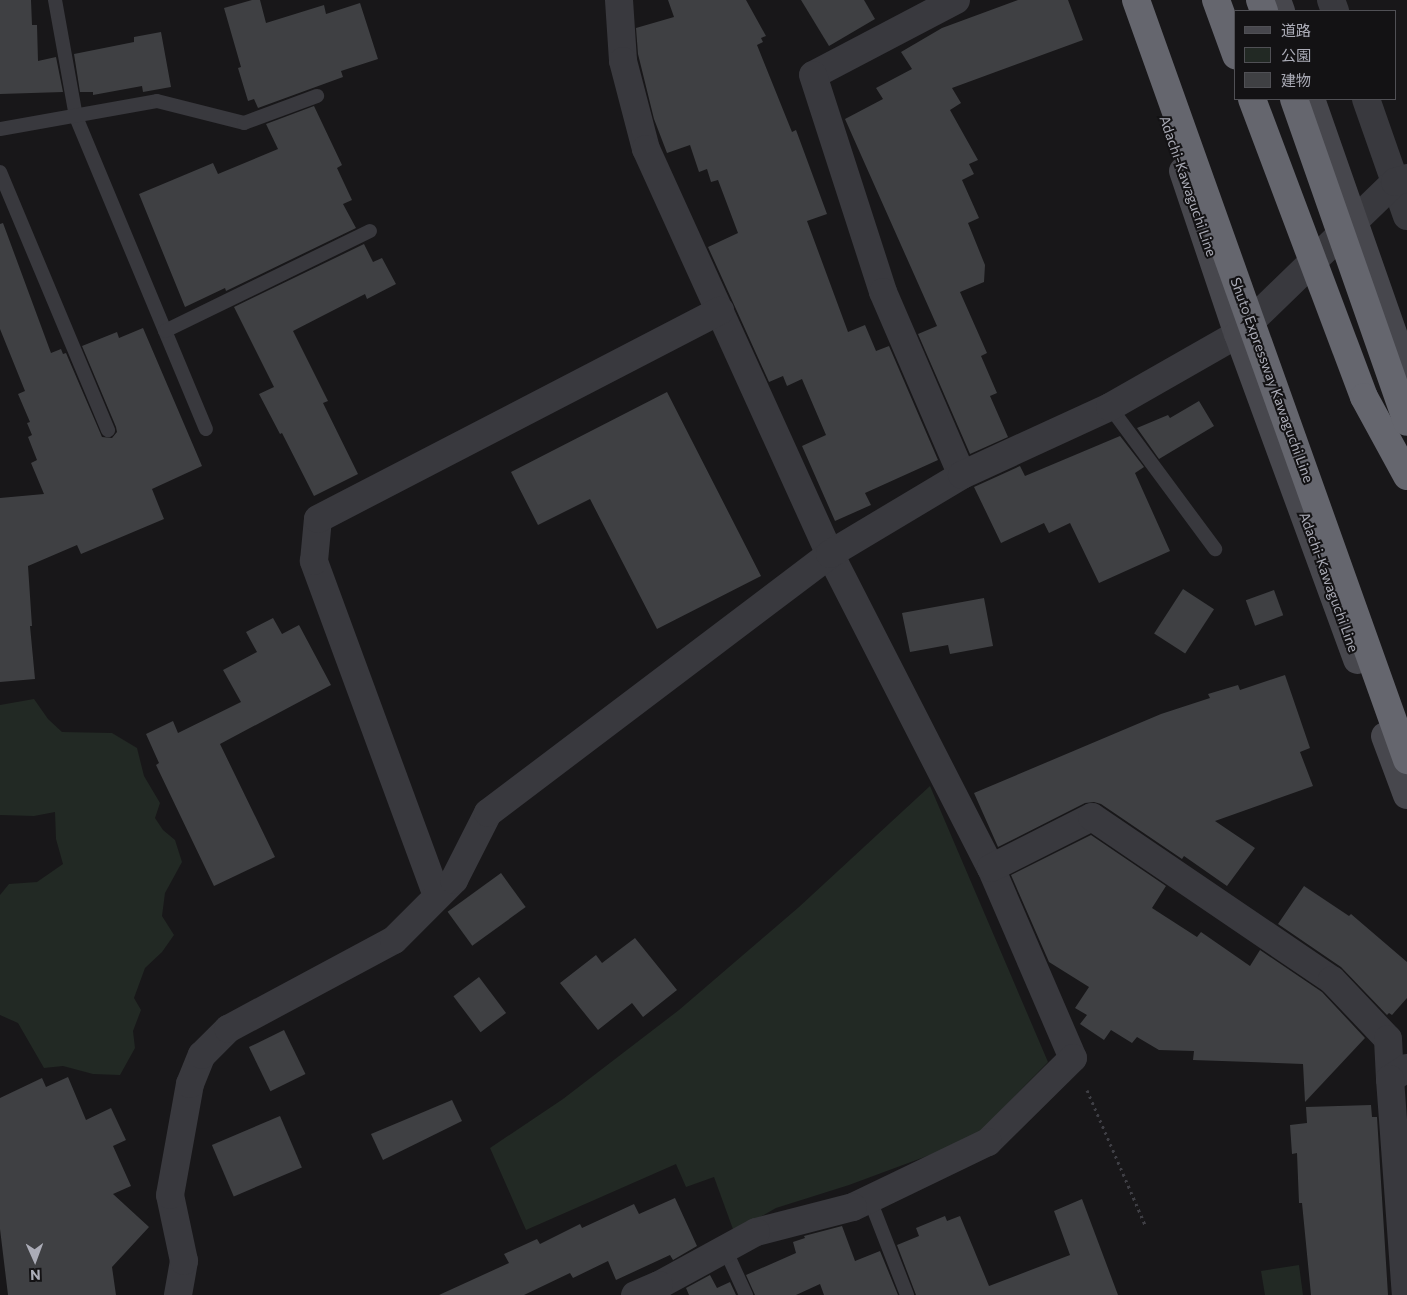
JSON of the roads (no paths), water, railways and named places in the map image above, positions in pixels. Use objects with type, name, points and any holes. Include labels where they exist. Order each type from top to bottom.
[{"type":"highway","name":"Shuto Expressway Kawaguchi Line","points":[[1136,0],[1407,760]]},
{"type":"highway","points":[[1216,0],[1234,49]]},
{"type":"highway","points":[[1252,100],[1364,397],[1407,476]]},
{"type":"highway","points":[[1294,100],[1407,422]]},
{"type":"main road","name":"Adachi-Kawaguchi Line","points":[[1125,0],[1238,334],[1407,795]]},
{"type":"main road","points":[[1311,100],[1407,373]]},
{"type":"street","points":[[619,0],[623,61],[646,149],[830,554],[990,868],[1073,1058],[988,1142],[853,1208],[756,1232],[659,1285],[635,1295]]},
{"type":"street","points":[[956,0],[813,75],[883,292],[962,475]]},
{"type":"street","points":[[1366,100],[1401,180],[1407,216]]},
{"type":"street","points":[[178,1295],[184,1261],[170,1195],[190,1084],[202,1054],[228,1029],[394,940],[454,880],[488,813],[830,554],[962,475],[1110,408],[1238,334],[1354,222],[1401,180]]},
{"type":"street","points":[[437,896],[314,561],[318,519],[720,311]]},
{"type":"street","points":[[990,868],[1092,817],[1332,980],[1388,1039],[1398,1074],[1406,1295]]},
{"type":"lane","points":[[55,0],[76,117],[206,429]]},
{"type":"lane","points":[[0,130],[157,101],[244,123],[317,96]]},
{"type":"lane","points":[[0,172],[108,430]]},
{"type":"lane","points":[[165,331],[370,231]]},
{"type":"lane","points":[[1110,408],[1215,549]]},
{"type":"lane","points":[[870,1200],[906,1295]]},
{"type":"lane","points":[[725,1249],[746,1295]]}]
